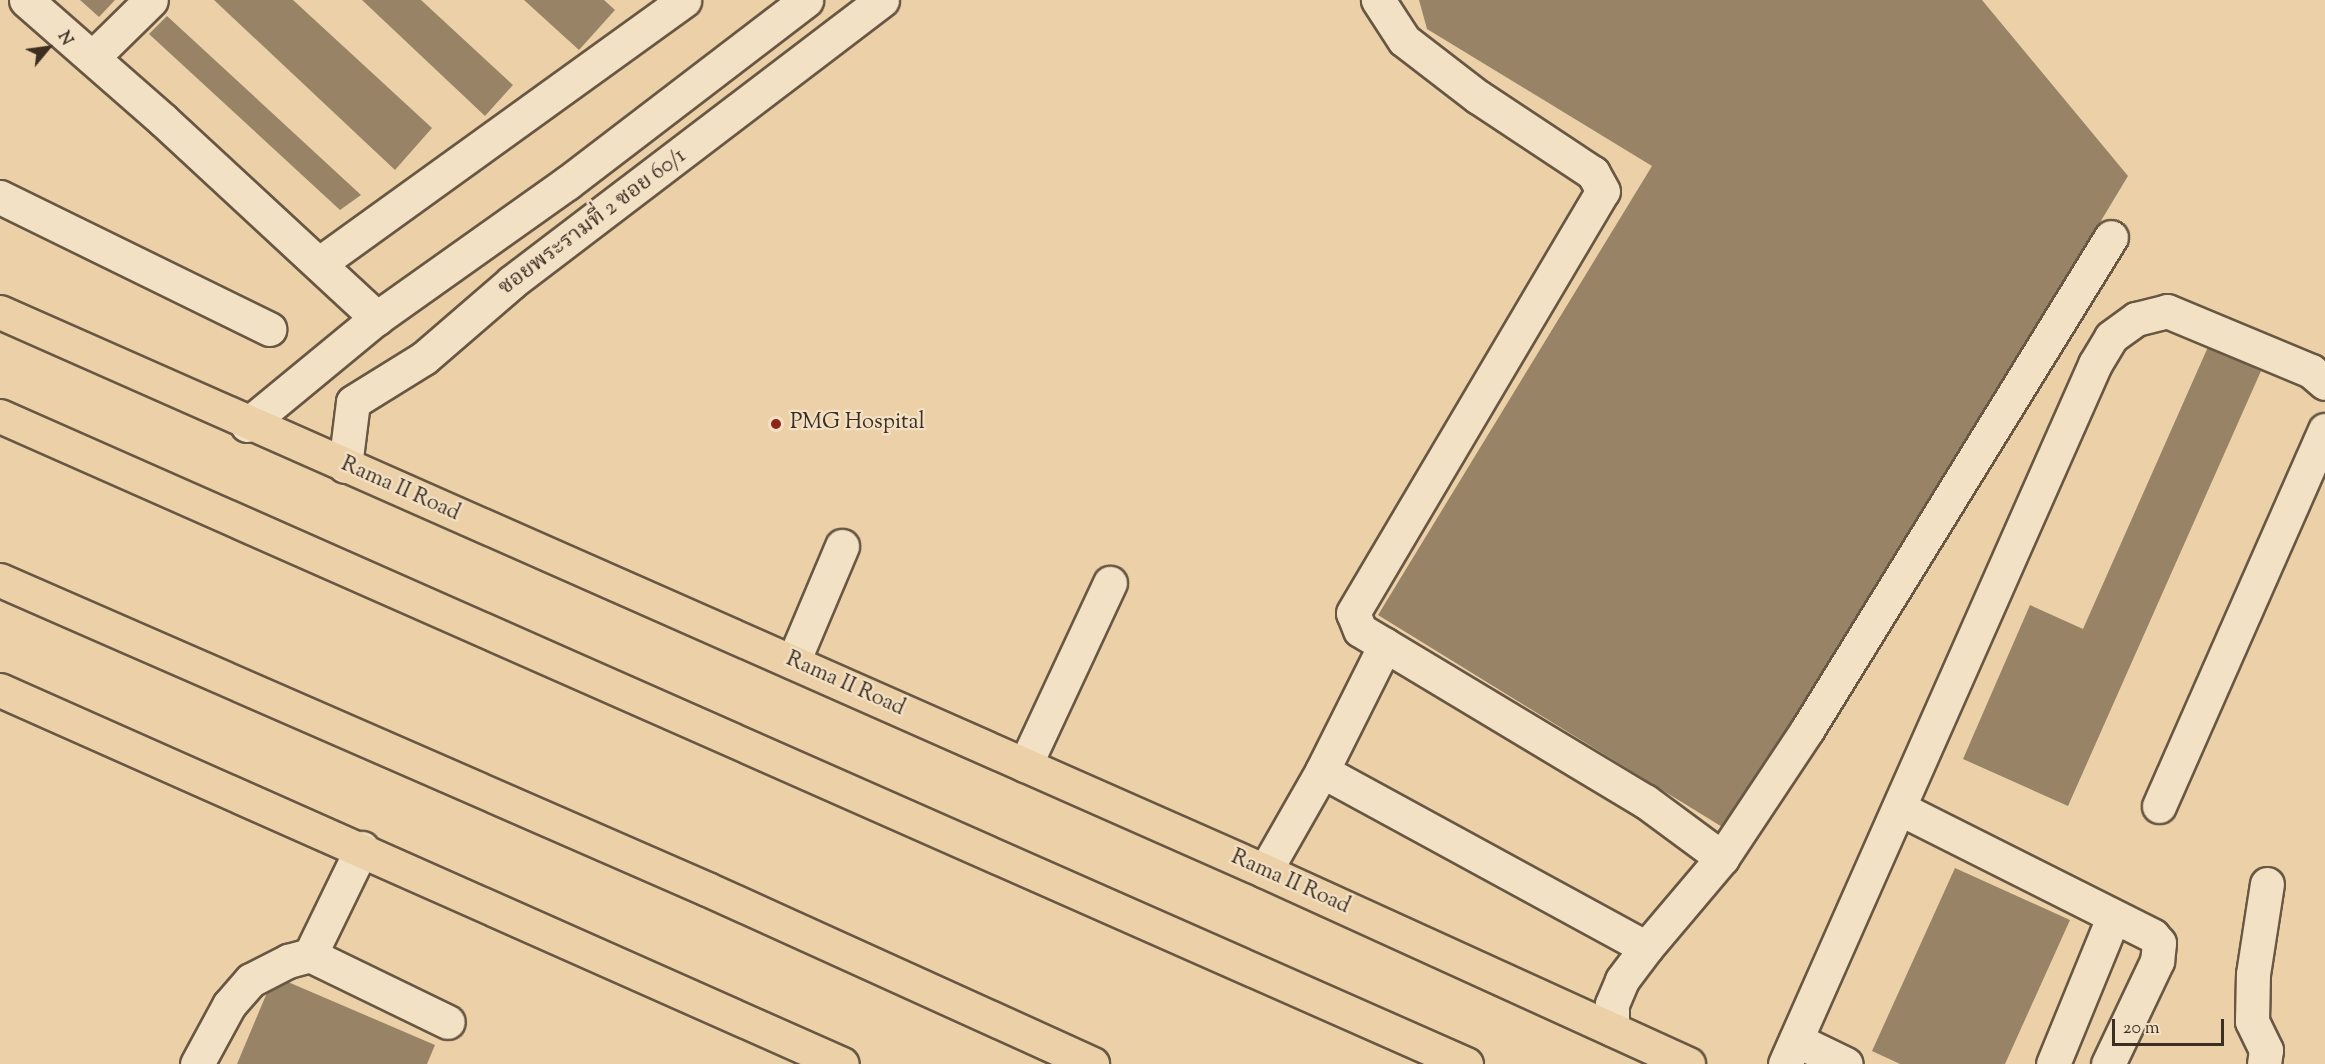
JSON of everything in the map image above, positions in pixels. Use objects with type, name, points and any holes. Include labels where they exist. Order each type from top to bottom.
[{"type":"main road","name":"Rama II Road","points":[[0,312],[247,424],[793,662],[1264,871],[1688,1064]]},
{"type":"main road","points":[[0,416],[1466,1064]]},
{"type":"main road","points":[[0,580],[707,889],[1092,1064]]},
{"type":"main road","points":[[0,690],[362,848],[842,1064]]},
{"type":"street","points":[[26,0],[93,57],[320,263],[377,318]]},
{"type":"street","points":[[93,57],[151,0]]},
{"type":"street","points":[[320,263],[684,0]]},
{"type":"street","points":[[247,424],[377,318],[567,183],[806,0]]},
{"type":"street","name":"ซอยพระรามที่ 2 ซอย 60/1","points":[[345,466],[353,402],[424,358],[512,282],[882,0]]},
{"type":"street","points":[[1378,0],[1404,40],[1478,97],[1593,173],[1603,191],[1353,613],[1360,630],[1646,801],[1722,858]]},
{"type":"street","points":[[0,196],[269,329]]},
{"type":"street","points":[[1612,1029],[1612,1004],[1622,980],[1722,858],[1807,730],[2111,237]]},
{"type":"street","points":[[1846,1064],[1790,1052],[2095,364],[2111,337],[2136,319],[2167,311],[2311,371],[2325,383]]},
{"type":"street","points":[[2159,806],[2325,430]]},
{"type":"street","points":[[793,662],[842,546]]},
{"type":"street","points":[[1025,765],[1110,583]]},
{"type":"street","points":[[1264,871],[1322,771],[1385,645]]},
{"type":"street","points":[[1322,771],[1646,948]]},
{"type":"street","points":[[1899,808],[2113,918],[2153,936],[2160,951],[2108,1064]]},
{"type":"street","points":[[310,955],[362,848]]},
{"type":"street","points":[[2264,1064],[2266,1050],[2252,1022],[2253,974],[2267,884]]},
{"type":"street","points":[[2053,1064],[2113,918]]},
{"type":"street","points":[[197,1064],[229,1005],[251,980],[288,961],[310,955],[448,1022]]},
{"type":"building","points":[[80,0],[115,0],[99,17]]},
{"type":"building","points":[[214,0],[293,0],[432,128],[395,170]]},
{"type":"building","points":[[362,0],[421,0],[513,85],[485,116]]},
{"type":"building","points":[[524,0],[604,0],[615,10],[579,50]]},
{"type":"building","points":[[1419,0],[1982,0],[2128,176],[1732,833],[1378,615],[1652,166],[1427,29]]},
{"type":"building","points":[[167,16],[361,195],[340,210],[149,34]]},
{"type":"building","points":[[2208,347],[2261,371],[2068,806],[1963,759],[2030,605],[2083,629]]},
{"type":"building","points":[[1955,868],[2070,920],[2005,1064],[1900,1064],[1872,1051]]},
{"type":"building","points":[[274,976],[435,1045],[427,1064],[237,1064]]},
{"type":"place","name":"PMG Hospital","points":[[776,424]]}]
